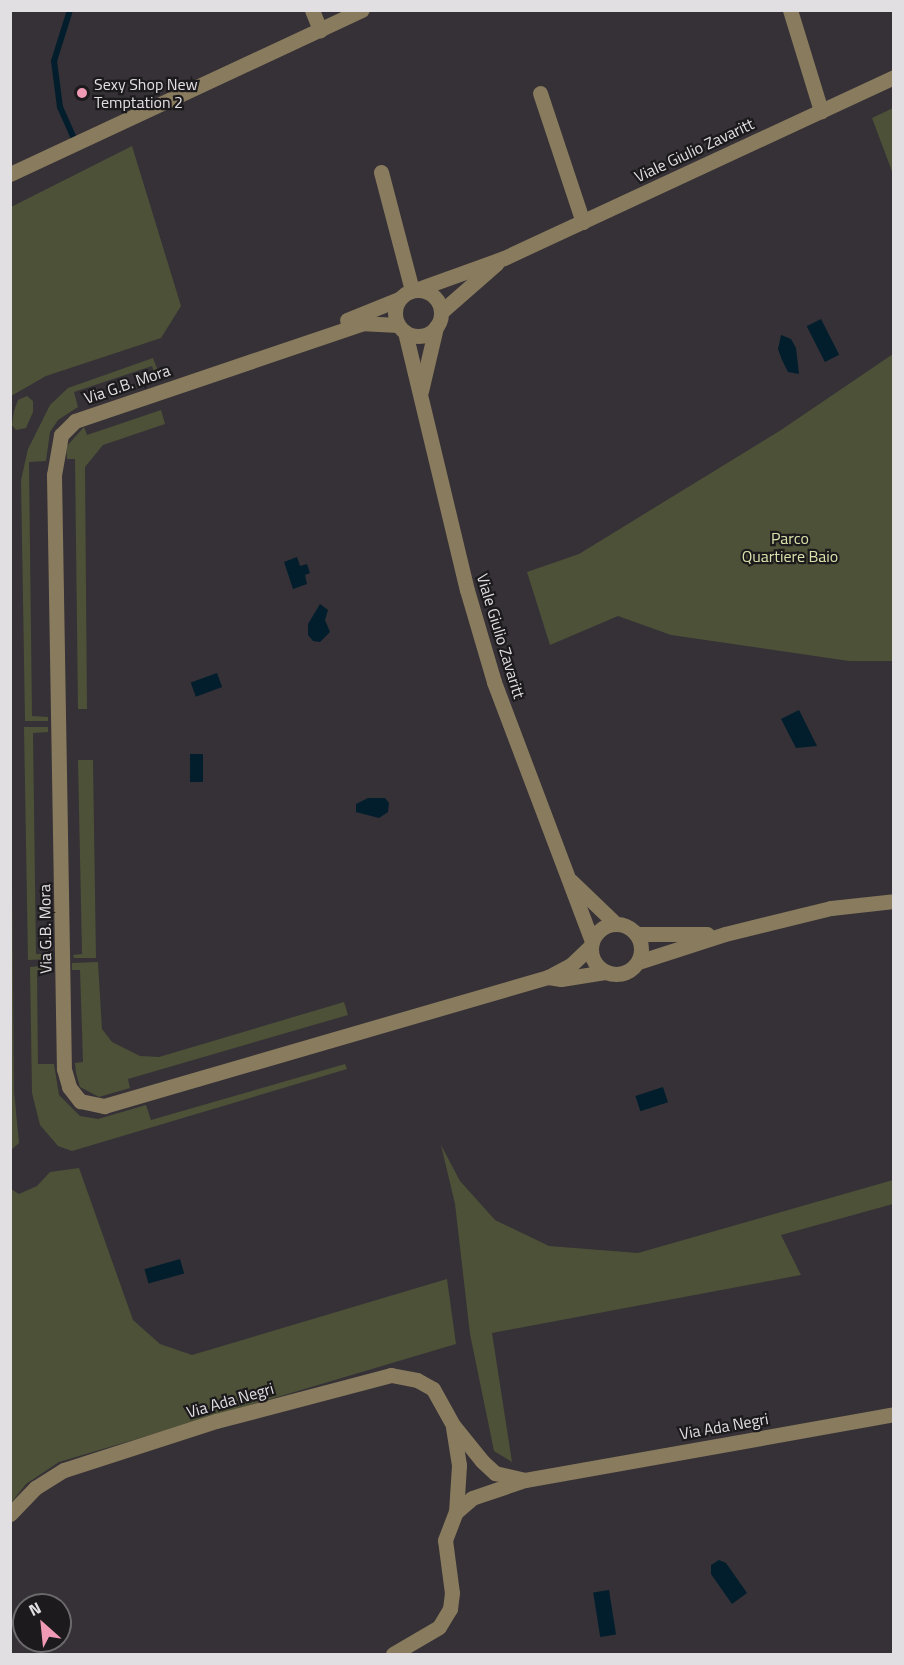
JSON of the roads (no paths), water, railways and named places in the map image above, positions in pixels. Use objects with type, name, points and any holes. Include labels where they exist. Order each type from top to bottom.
[{"type":"street","points":[[312,10],[320,30]]},
{"type":"street","points":[[17,171],[362,10]]},
{"type":"street","points":[[790,10],[820,111]]},
{"type":"street","name":"Viale Giulio Zavaritt","points":[[325,336],[351,317],[399,299],[415,290],[504,258],[894,77]]},
{"type":"street","points":[[540,93],[583,222]]},
{"type":"street","points":[[381,172],[415,290],[436,299],[438,319]]},
{"type":"street","name":"Viale Giulio Zavaritt","points":[[216,373],[364,323],[402,328],[423,335],[504,258]]},
{"type":"street","name":"Viale Giulio Zavaritt","points":[[399,299],[394,314],[402,328],[467,590],[494,682],[569,879],[595,963],[606,972],[627,972],[638,962],[725,934],[831,908],[894,901]]},
{"type":"street","name":"Viale Giulio Zavaritt","points":[[420,397],[438,319]]},
{"type":"street","name":"Via G.B. Mora","points":[[216,373],[75,421],[61,435],[56,454],[64,1069],[69,1087],[80,1101],[104,1106],[548,977],[571,965],[591,944]]},
{"type":"street","name":"Viale Giulio Zavaritt","points":[[569,879],[616,924],[636,934],[725,934]]},
{"type":"street","points":[[591,944],[601,928],[616,924]]},
{"type":"street","points":[[636,934],[641,948],[638,962]]},
{"type":"street","name":"Via G.B. Mora","points":[[548,977],[561,980],[606,972]]},
{"type":"street","name":"Via Ada Negri","points":[[10,1514],[35,1488],[64,1470],[216,1421],[391,1375],[417,1380],[433,1389],[453,1425],[495,1473],[525,1480]]},
{"type":"street","name":"Via Ada Negri","points":[[456,1512],[472,1498],[525,1480],[894,1414]]},
{"type":"street","name":"Via Ada Negri","points":[[393,1654],[439,1628],[450,1609],[452,1593],[445,1540],[456,1512],[459,1465],[453,1425]]},
{"type":"water","points":[[821,319],[839,355],[825,362],[807,326]]},
{"type":"water","points":[[781,335],[791,339],[796,348],[799,374],[788,372],[782,360],[778,349]]},
{"type":"water","points":[[297,557],[300,566],[307,564],[310,573],[305,575],[307,584],[293,589],[284,562]]},
{"type":"water","points":[[320,604],[328,610],[325,620],[330,632],[320,642],[313,641],[308,635],[308,624]]},
{"type":"water","points":[[217,673],[222,687],[196,697],[191,683]]},
{"type":"water","points":[[799,710],[817,746],[796,748],[781,719]]},
{"type":"water","points":[[190,754],[203,754],[203,782],[190,782]]},
{"type":"water","points":[[368,798],[385,798],[389,803],[388,812],[379,818],[356,812],[356,804]]},
{"type":"water","points":[[663,1087],[668,1102],[640,1111],[635,1096]]},
{"type":"water","points":[[180,1259],[184,1273],[149,1284],[144,1269]]},
{"type":"water","points":[[719,1560],[726,1563],[747,1593],[732,1604],[711,1574],[711,1565]]},
{"type":"water","points":[[609,1590],[616,1634],[600,1637],[593,1593]]},
{"type":"waterway","points":[[70,10],[54,61],[60,107],[73,136]]},
{"type":"place","name":"Sexy Shop New Temptation 2","points":[[82,93]]},
{"type":"park label","name":"Parco Quartiere Baio","points":[[790,547]]}]
